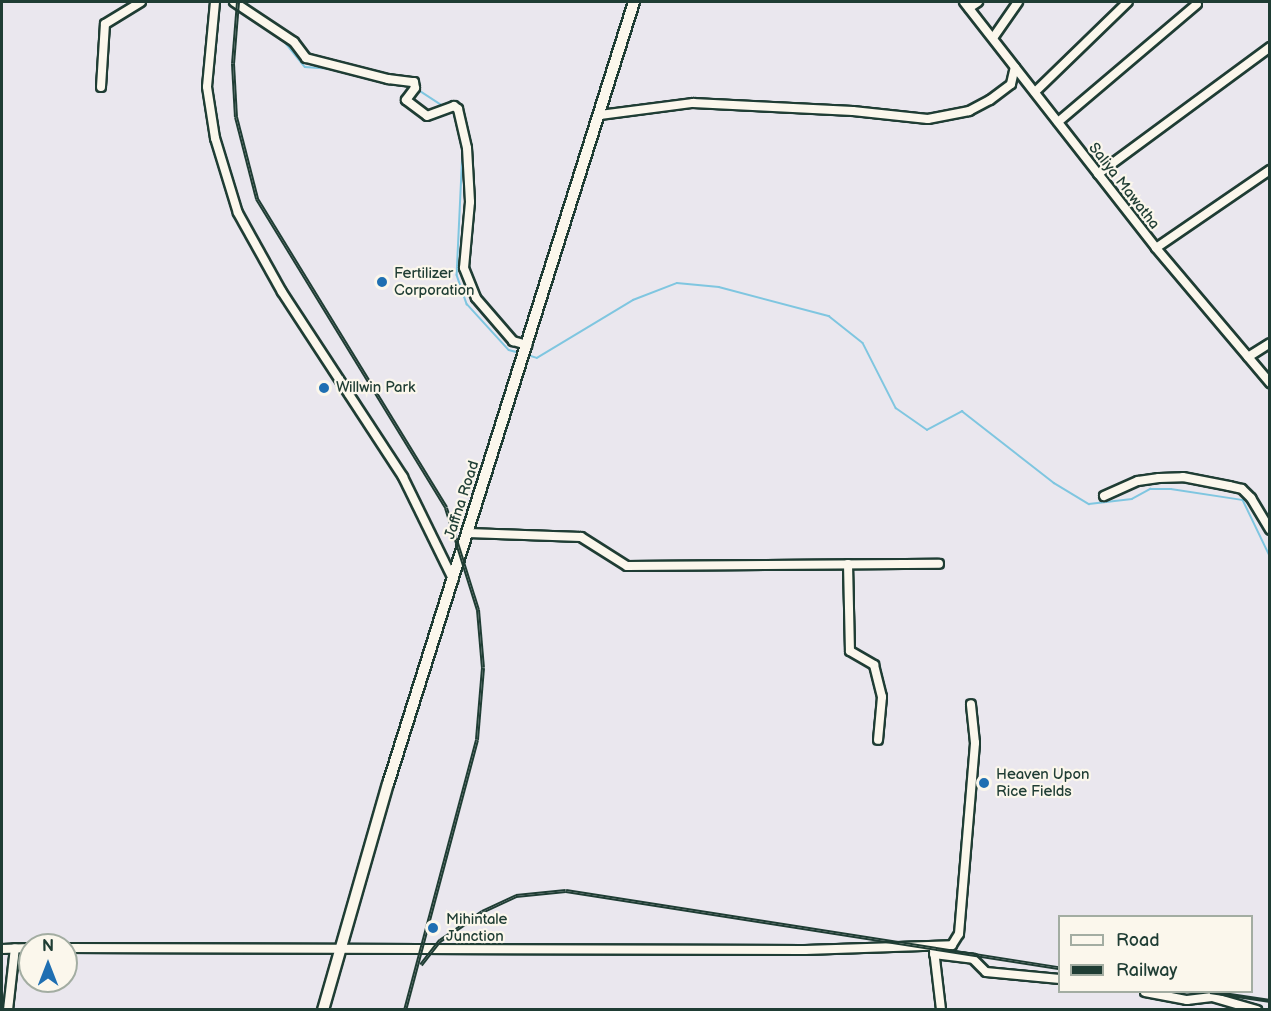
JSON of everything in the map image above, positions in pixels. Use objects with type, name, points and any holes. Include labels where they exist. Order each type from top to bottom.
[{"type":"highway","name":"Jaffna Road","points":[[323,1010],[453,579],[634,2]]},
{"type":"street","points":[[101,87],[105,24],[141,2]]},
{"type":"street","points":[[215,2],[207,87],[215,138],[238,213],[282,292],[403,477],[453,579]]},
{"type":"street","points":[[234,2],[294,42],[306,58],[388,79],[414,81],[414,90],[406,100],[427,116],[454,106],[458,109],[467,148],[470,202],[464,268],[476,298],[525,352]]},
{"type":"street","points":[[967,5],[978,2]]},
{"type":"street","points":[[993,38],[1018,2]]},
{"type":"street","points":[[1035,92],[1128,2]]},
{"type":"street","points":[[1058,122],[1197,4]]},
{"type":"street","name":"Saliya Mawatha","points":[[967,5],[1156,248],[1269,383]]},
{"type":"street","points":[[1098,174],[1269,47]]},
{"type":"street","points":[[600,115],[693,103],[853,111],[928,119],[969,111],[990,100],[1011,84],[1015,67]]},
{"type":"street","points":[[1156,248],[1269,170]]},
{"type":"street","points":[[1248,357],[1269,343]]},
{"type":"street","points":[[1104,496],[1138,481],[1160,478],[1183,477],[1228,486],[1242,489],[1251,498],[1269,530]]},
{"type":"street","points":[[468,532],[581,537],[627,566],[939,564]]},
{"type":"street","points":[[848,564],[850,651],[874,665],[882,697],[878,740]]},
{"type":"street","points":[[934,950],[954,944],[959,934],[975,743],[970,704]]},
{"type":"street","points":[[78,948],[340,950],[423,947],[494,951],[934,950],[973,959],[986,972],[1058,979]]},
{"type":"street","points":[[2,949],[15,948],[8,1010]]},
{"type":"street","points":[[934,950],[941,1010]]},
{"type":"street","points":[[1150,993],[1187,1000],[1212,997],[1257,1010]]},
{"type":"waterway","points":[[284,41],[305,67],[333,69]]},
{"type":"waterway","points":[[417,89],[443,106]]},
{"type":"waterway","points":[[463,150],[457,275],[467,304],[509,350],[520,353]]},
{"type":"waterway","points":[[528,355],[537,358],[633,300],[677,283],[719,287],[829,316],[863,343],[896,408],[927,430],[962,411],[1054,483],[1089,504],[1132,499],[1150,489],[1171,489],[1243,500],[1270,556]]},
{"type":"railway","points":[[238,2],[233,64],[236,117],[257,199],[446,508],[478,610],[483,668],[477,740],[405,1010]]},
{"type":"railway","points":[[421,965],[440,941],[482,912],[516,896],[566,891],[1058,968]]},
{"type":"railway","points":[[1217,993],[1270,1001]]},
{"type":"place","name":"Fertilizer Corporation","points":[[382,282]]},
{"type":"place","name":"Willwin Park","points":[[324,388]]},
{"type":"place","name":"Heaven Upon Rice Fields","points":[[984,783]]},
{"type":"place","name":"Mihintale Junction","points":[[433,928]]}]
